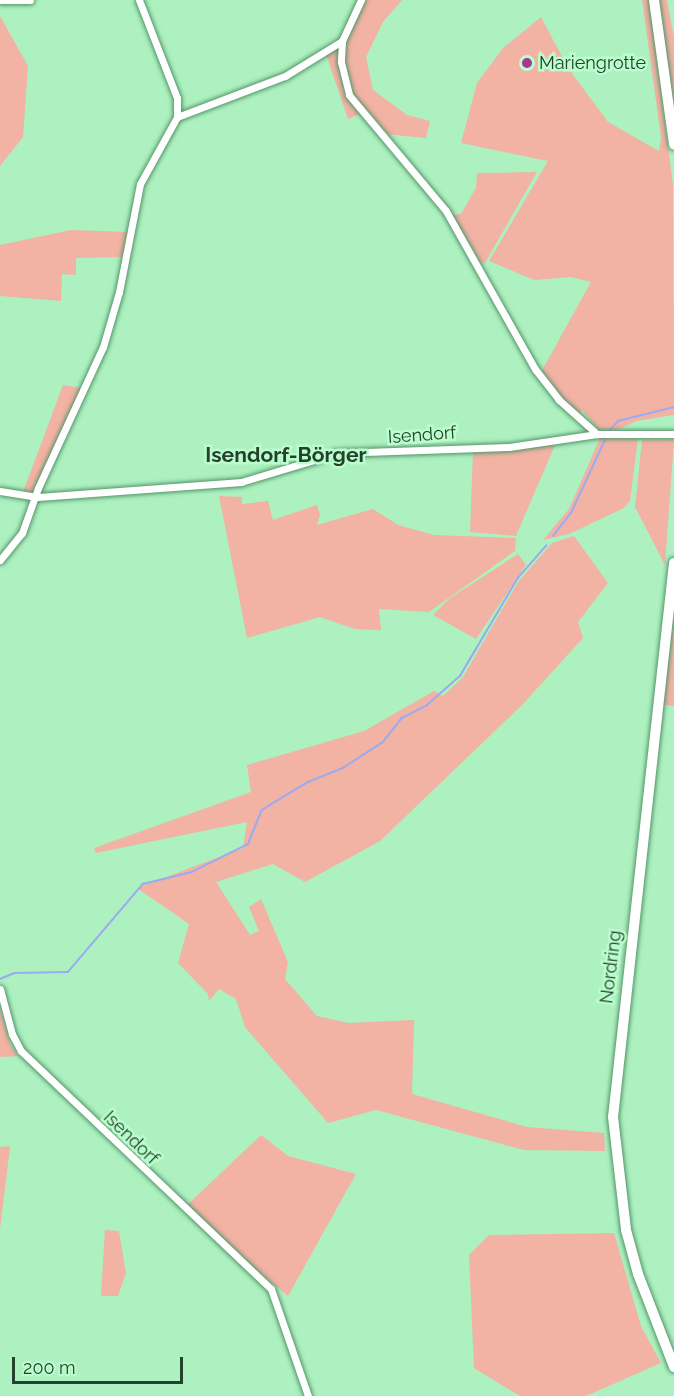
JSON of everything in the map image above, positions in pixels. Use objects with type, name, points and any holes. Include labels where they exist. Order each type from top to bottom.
[{"type":"main road","points":[[654,0],[674,145]]},
{"type":"main road","name":"Nordring","points":[[674,563],[614,1117],[626,1230],[638,1275],[674,1367]]},
{"type":"street","points":[[0,0],[30,0]]},
{"type":"street","points":[[0,560],[22,532],[38,497],[38,488],[103,347],[119,292],[140,184],[177,117],[177,98],[138,0]]},
{"type":"street","points":[[361,0],[342,41],[341,62],[348,95],[446,211],[535,369],[559,400],[600,433]]},
{"type":"street","points":[[177,117],[285,76],[342,41]]},
{"type":"street","name":"Isendorf","points":[[0,491],[38,497],[241,482],[337,453],[509,447],[600,433],[674,434]]},
{"type":"street","name":"Isendorf","points":[[0,989],[12,1034],[21,1052],[271,1289],[308,1396]]},
{"type":"shaded area","points":[[366,0],[402,0],[383,22],[366,57],[373,90],[407,115],[430,121],[426,138],[384,134],[365,112],[348,119],[326,54],[345,44]]},
{"type":"shaded area","points":[[642,0],[649,0],[673,185],[674,415],[636,421],[617,430],[599,430],[582,410],[579,413],[561,399],[540,374],[591,282],[571,277],[534,280],[489,261],[548,161],[461,143],[477,83],[503,48],[541,17],[568,68],[608,122],[659,151],[661,137]]},
{"type":"shaded area","points":[[658,0],[667,0],[674,38],[674,111]]},
{"type":"shaded area","points":[[0,16],[28,66],[23,137],[0,166]]},
{"type":"shaded area","points":[[537,172],[485,263],[481,263],[452,215],[461,214],[476,188],[477,173]]},
{"type":"shaded area","points":[[71,230],[128,232],[123,257],[76,258],[76,275],[62,274],[61,301],[0,296],[0,245]]},
{"type":"shaded area","points":[[63,385],[82,388],[33,494],[23,492]]},
{"type":"shaded area","points":[[600,438],[638,439],[630,501],[624,508],[569,534],[543,540],[569,509]]},
{"type":"shaded area","points":[[642,440],[674,440],[665,565],[635,507]]},
{"type":"shaded area","points":[[555,445],[516,536],[470,532],[473,452]]},
{"type":"shaded area","points":[[219,496],[242,497],[242,504],[268,501],[273,520],[317,505],[320,515],[317,525],[373,509],[398,525],[434,535],[516,538],[515,551],[429,612],[379,609],[381,630],[355,629],[320,617],[247,638]]},
{"type":"shaded area","points":[[574,536],[608,583],[578,622],[583,638],[522,705],[380,841],[305,882],[273,864],[216,882],[250,935],[259,931],[249,907],[261,899],[288,962],[285,979],[317,1016],[348,1023],[414,1020],[412,1094],[527,1127],[604,1133],[605,1151],[524,1150],[376,1110],[328,1123],[245,1027],[236,999],[219,989],[209,1001],[208,994],[178,963],[189,924],[137,888],[243,848],[247,822],[96,853],[94,848],[251,792],[247,765],[364,731],[434,691],[443,696],[463,677],[518,582],[552,543]]},
{"type":"shaded area","points":[[518,554],[526,565],[476,639],[433,615],[450,598]]},
{"type":"shaded area","points":[[674,618],[674,706],[663,705]]},
{"type":"shaded area","points":[[0,1008],[10,1044],[18,1056],[0,1057]]},
{"type":"shaded area","points":[[261,1135],[288,1156],[356,1174],[288,1296],[183,1209]]},
{"type":"shaded area","points":[[0,1147],[10,1147],[0,1229]]},
{"type":"shaded area","points":[[105,1230],[119,1231],[126,1273],[118,1296],[101,1296]]},
{"type":"shaded area","points":[[614,1233],[641,1326],[661,1363],[586,1396],[520,1396],[474,1368],[469,1255],[489,1235]]},
{"type":"waterway","points":[[609,431],[618,421],[674,407]]},
{"type":"waterway","points":[[553,536],[571,513],[606,438]]},
{"type":"waterway","points":[[0,979],[15,973],[68,972],[143,884],[192,872],[248,844],[261,811],[308,782],[343,768],[383,742],[402,718],[427,705],[460,676],[518,578],[546,546]]},
{"type":"place","name":"Mariengrotte","points":[[527,63]]},
{"type":"district","name":"Isendorf-Börger","points":[[286,455]]}]
